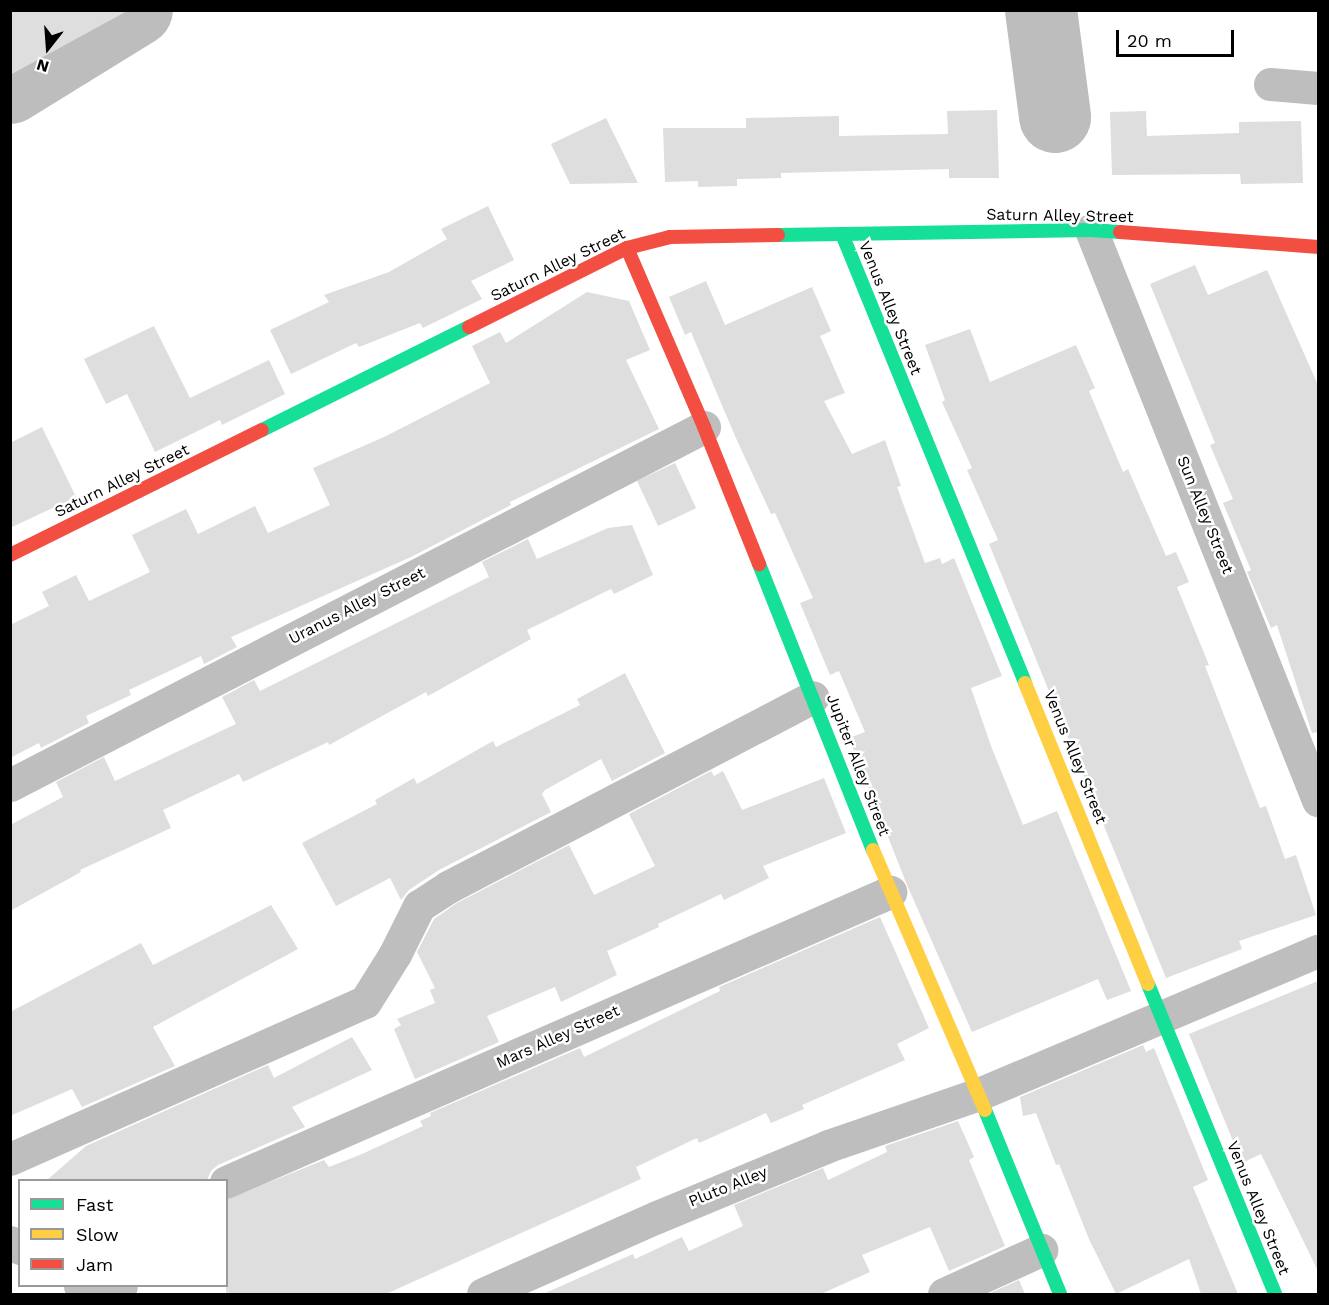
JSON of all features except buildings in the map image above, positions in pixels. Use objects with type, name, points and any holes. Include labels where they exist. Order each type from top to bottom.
[{"type":"street","points":[[1270,84],[1318,88]]},
{"type":"street","name":"Saturn Alley Street","points":[[10,555],[627,248],[670,237],[1091,230],[1318,247]]},
{"type":"street","name":"Sun Alley Street","points":[[1091,230],[1318,800]]},
{"type":"street","name":"Venus Alley Street","points":[[842,234],[1275,1294]]},
{"type":"street","name":"Jupiter Alley Street","points":[[627,248],[704,427],[890,892],[979,1094],[1060,1294]]},
{"type":"street","name":"Uranus Alley Street","points":[[10,785],[704,427]]},
{"type":"street","points":[[10,1159],[365,1002],[395,954],[419,906],[458,881],[813,697]]},
{"type":"street","name":"Mars Alley Street","points":[[228,1181],[890,892]]},
{"type":"street","name":"Pluto Alley","points":[[483,1294],[657,1217],[828,1146],[979,1094],[1318,951]]},
{"type":"street","points":[[944,1294],[1041,1250]]},
{"type":"waterway","points":[[10,88],[137,10]]},
{"type":"waterway","points":[[1041,10],[1055,117]]},
{"type":"traffic: fast","points":[[778,235],[1091,230],[1120,232]]},
{"type":"traffic: fast","points":[[842,234],[1025,683]]},
{"type":"traffic: fast","points":[[262,430],[469,327]]},
{"type":"traffic: fast","points":[[759,564],[873,850]]},
{"type":"traffic: fast","points":[[1148,984],[1275,1294]]},
{"type":"traffic: fast","points":[[985,1110],[1060,1294]]},
{"type":"traffic: slow","points":[[1025,683],[1148,984]]},
{"type":"traffic: slow","points":[[873,850],[985,1110]]},
{"type":"traffic: jam","points":[[1120,232],[1318,247]]},
{"type":"traffic: jam","points":[[469,327],[627,248],[670,237],[778,235]]},
{"type":"traffic: jam","points":[[627,248],[704,427],[759,564]]},
{"type":"traffic: jam","points":[[10,555],[262,430]]}]
